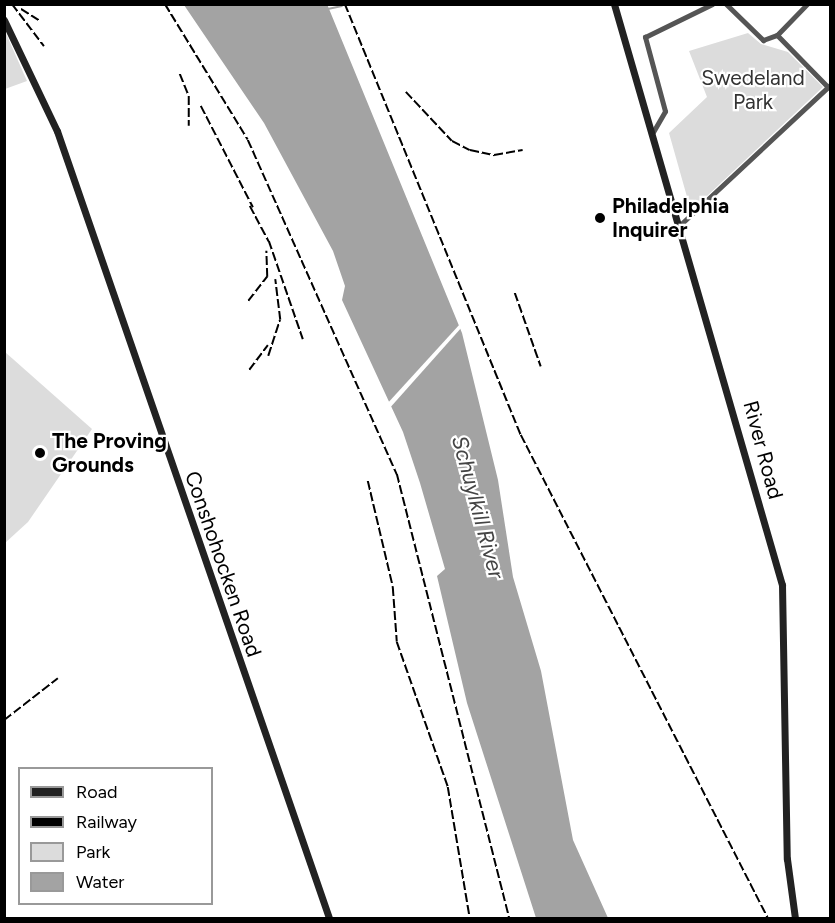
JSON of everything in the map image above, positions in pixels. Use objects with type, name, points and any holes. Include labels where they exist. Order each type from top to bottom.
[{"type":"main road","name":"River Road","points":[[614,4],[681,224],[770,535],[785,602],[787,853],[795,918]]},
{"type":"main road","name":"Conshohocken Road","points":[[4,20],[57,131],[156,423],[330,918]]},
{"type":"street","points":[[653,132],[665,111],[645,37],[712,4]]},
{"type":"street","points":[[726,4],[763,40],[777,35],[807,4]]},
{"type":"street","points":[[681,224],[829,86],[777,35]]},
{"type":"green space","points":[[4,29],[27,81],[5,89],[4,89]]},
{"type":"green space","name":"Swedeland Park","points":[[748,33],[761,44],[788,52],[823,87],[691,211],[669,133],[707,97],[689,51]]},
{"type":"green space","name":"The Proving Grounds","points":[[5,352],[92,429],[28,522],[5,543]]},
{"type":"water","name":"Schuylkill River","points":[[327,4],[462,333],[498,480],[513,577],[541,671],[573,840],[608,918],[536,918],[467,703],[437,576],[445,569],[403,432],[342,300],[345,286],[333,251],[264,123],[184,5]]},
{"type":"pier","points":[[460,324],[462,327],[388,410],[386,405]]},
{"type":"waterway","points":[[328,9],[342,6]]},
{"type":"railway","points":[[12,4],[44,46]]},
{"type":"railway","points":[[165,4],[248,140],[397,474],[509,918]]},
{"type":"railway","points":[[345,4],[521,435],[768,918]]},
{"type":"railway","points":[[21,9],[40,21]]},
{"type":"railway","points":[[180,74],[189,96],[189,126]]},
{"type":"railway","points":[[406,92],[452,141],[470,150],[494,155],[523,150]]},
{"type":"railway","points":[[201,106],[253,207]]},
{"type":"railway","points":[[250,206],[269,241],[303,339]]},
{"type":"railway","points":[[248,301],[267,277],[266,251]]},
{"type":"railway","points":[[268,356],[280,320],[275,279]]},
{"type":"railway","points":[[515,293],[541,367]]},
{"type":"railway","points":[[249,370],[268,345]]},
{"type":"railway","points":[[368,481],[393,587],[397,642],[448,787],[470,918]]},
{"type":"railway","points":[[4,720],[58,678]]},
{"type":"place","name":"Philadelphia Inquirer","points":[[600,218]]},
{"type":"place","name":"The Proving Grounds","points":[[40,453]]}]
